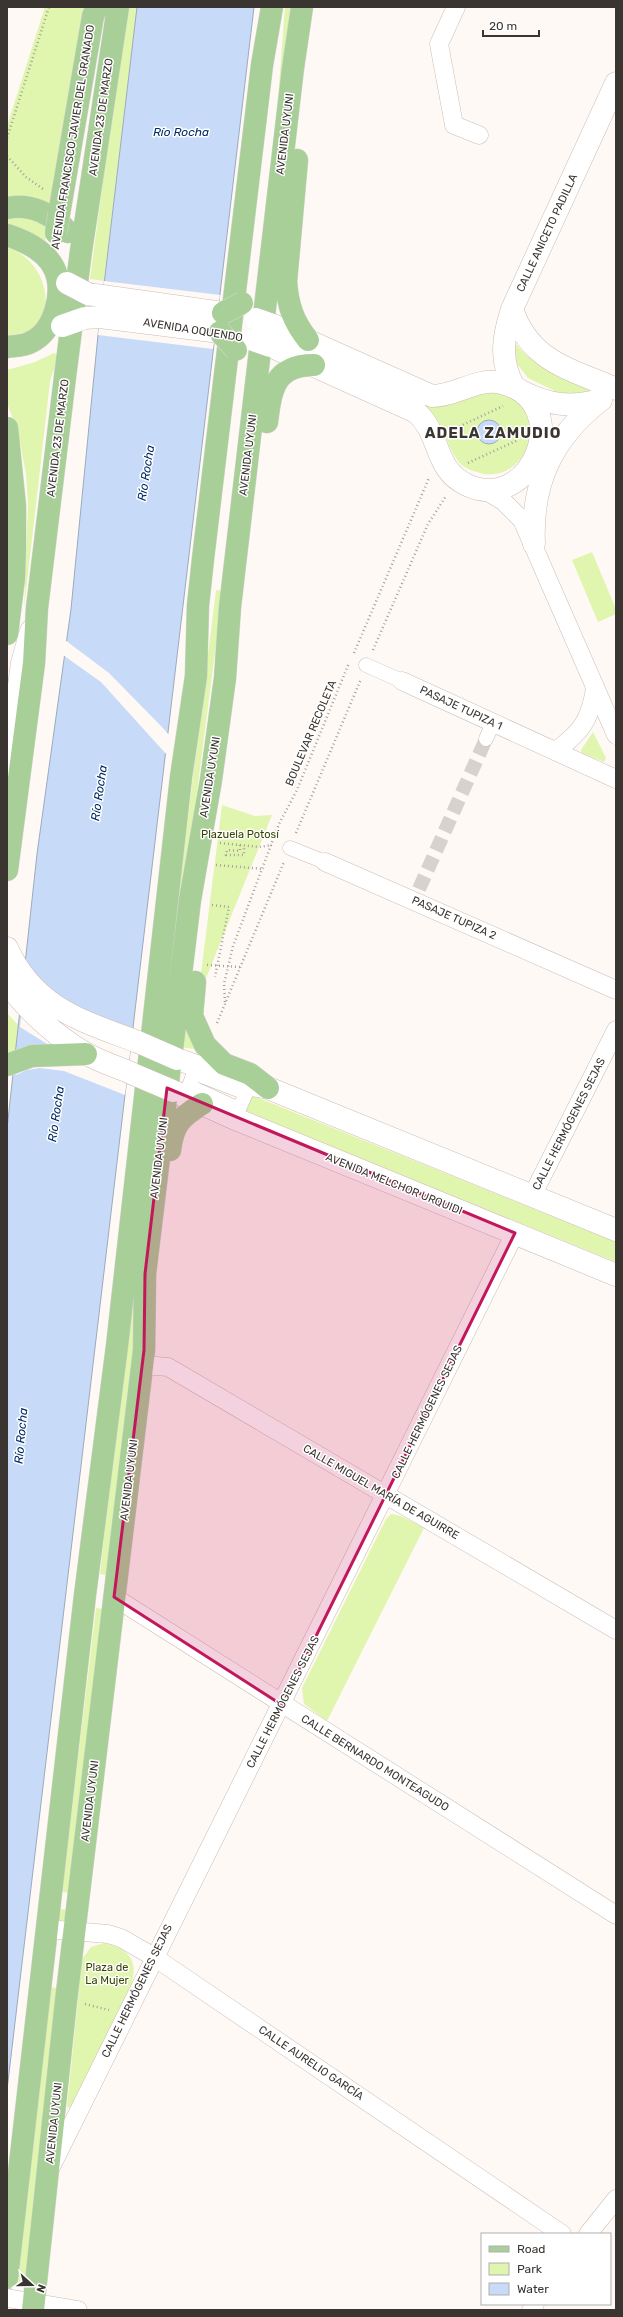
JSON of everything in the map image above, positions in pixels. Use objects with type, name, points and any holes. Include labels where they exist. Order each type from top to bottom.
[{"type":"main road","name":"AVENIDA FRANCISCO JAVIER DEL GRANADO","points":[[60,275],[58,223],[93,16],[96,7]]},
{"type":"main road","name":"AVENIDA 23 DE MARZO","points":[[7,870],[34,663],[37,608],[81,251],[118,7]]},
{"type":"main road","name":"AVENIDA UYUNI","points":[[7,2278],[46,1929],[117,1346],[181,777],[196,676],[198,605],[202,567],[262,65],[272,7]]},
{"type":"main road","points":[[196,676],[211,605],[241,360],[230,342],[241,327],[242,303],[247,293],[254,264],[273,66],[276,7]]},
{"type":"main road","name":"AVENIDA UYUNI","points":[[34,2305],[50,2170],[74,1931],[144,1357],[145,1274],[189,908],[210,840],[230,607],[291,83],[302,7]]},
{"type":"main road","points":[[305,7],[301,120],[286,282],[287,302],[292,318],[308,340]]},
{"type":"main road","name":"CALLE ANICETO PADILLA","points":[[513,394],[503,354],[505,331],[512,309],[616,83]]},
{"type":"main road","points":[[7,208],[15,206],[32,208],[53,218],[67,230],[81,251]]},
{"type":"main road","points":[[7,235],[25,241],[41,252],[60,275],[58,284],[58,301],[50,322],[44,331],[32,342],[7,347]]},
{"type":"main road","name":"AVENIDA OQUENDO","points":[[60,275],[94,307],[241,327],[308,340],[420,403]]},
{"type":"main road","name":"AVENIDA OQUENDO","points":[[32,342],[94,307]]},
{"type":"main road","points":[[512,309],[518,327],[538,352],[549,360],[611,393]]},
{"type":"main road","name":"AVENIDA OQUENDO","points":[[241,327],[314,365],[420,403]]},
{"type":"main road","points":[[225,678],[242,608],[271,393],[277,381],[290,369],[303,365],[314,365]]},
{"type":"main road","points":[[490,381],[513,394],[529,398],[539,417],[542,432],[540,447],[535,461],[525,474],[513,483],[499,488],[483,489],[468,485],[454,476],[445,466],[420,403],[443,396],[477,382],[490,381]]},
{"type":"main road","points":[[513,394],[560,405],[581,405],[611,393]]},
{"type":"main road","points":[[534,544],[534,512],[536,496],[550,457],[572,425],[611,393]]},
{"type":"main road","points":[[7,428],[9,466],[15,506],[14,572],[7,634]]},
{"type":"main road","points":[[7,775],[22,662],[37,608]]},
{"type":"main road","points":[[210,840],[209,866],[192,1016],[201,1039],[215,1057],[224,1064],[250,1074],[268,1088]]},
{"type":"main road","points":[[7,948],[16,982],[67,1014],[177,1059],[246,1084],[268,1088],[616,1230]]},
{"type":"main road","name":"AVENIDA MELCHOR URQUIDI","points":[[16,982],[22,1004],[41,1022],[86,1054],[202,1104],[616,1275]]},
{"type":"main road","points":[[12,1064],[32,1056],[86,1054]]},
{"type":"main road","points":[[144,1357],[154,1297],[172,1134],[181,1119],[202,1104]]},
{"type":"street","points":[[456,7],[439,44],[444,79],[454,125],[479,135]]},
{"type":"street","points":[[483,489],[503,501],[522,520],[534,544],[616,735]]},
{"type":"street","name":"PASAJE TUPIZA 1","points":[[366,665],[616,779]]},
{"type":"street","points":[[555,751],[571,740],[584,726],[592,708],[595,689]]},
{"type":"street","points":[[486,739],[493,723]]},
{"type":"street","name":"PASAJE TUPIZA 2","points":[[290,848],[417,895],[616,990]]},
{"type":"street","name":"CALLE HERMÓGENES SEJAS","points":[[532,1196],[616,1030]]},
{"type":"street","name":"CALLE HERMÓGENES SEJAS","points":[[50,2170],[154,1957],[282,1705],[515,1233]]},
{"type":"street","name":"CALLE MIGUEL MARÍA DE AGUIRRE","points":[[144,1357],[168,1367],[616,1630]]},
{"type":"street","name":"CALLE BERNARDO MONTEAGUDO","points":[[114,1597],[282,1705],[616,1915]]},
{"type":"street","name":"CALLE AURELIO GARCÍA","points":[[46,1929],[108,1934],[121,1938],[154,1957],[561,2233]]},
{"type":"street","points":[[589,2233],[616,2198]]},
{"type":"street","points":[[7,2298],[34,2305],[78,2310]]},
{"type":"path","points":[[7,138],[49,7]]},
{"type":"path","points":[[7,156],[26,177],[48,193]]},
{"type":"path","points":[[450,431],[513,394]]},
{"type":"path","points":[[465,464],[521,439]]},
{"type":"path","name":"BOULEVAR RECOLETA","points":[[225,1005],[224,984],[233,946],[264,869],[271,845],[432,473]]},
{"type":"path","points":[[210,840],[259,847],[271,845]]},
{"type":"path","points":[[240,845],[240,851],[227,850],[226,855],[234,856],[244,854],[244,848]]},
{"type":"path","name":"BOULEVAR RECOLETA","points":[[215,1016],[217,1023],[290,848]]},
{"type":"path","points":[[216,866],[264,869]]},
{"type":"path","points":[[212,905],[229,908],[214,981]]},
{"type":"path","points":[[205,965],[240,967]]},
{"type":"path","points":[[80,2003],[115,2012]]},
{"type":"highlighted area","points":[[167,1088],[515,1233],[282,1705],[114,1597],[144,1350],[145,1274]]},
{"type":"green space","points":[[45,7],[87,7],[51,208],[7,199],[7,126]]},
{"type":"green space","points":[[126,7],[137,7],[104,281],[90,279]]},
{"type":"green space","points":[[285,7],[293,7],[273,166],[284,19]]},
{"type":"green space","points":[[21,214],[48,224],[45,244],[7,225],[7,217]]},
{"type":"green space","points":[[7,247],[23,255],[35,268],[43,282],[46,298],[44,312],[37,324],[25,332],[7,335]]},
{"type":"green space","points":[[515,343],[539,365],[589,388],[590,391],[577,395],[559,393],[528,378],[514,360]]},
{"type":"green space","points":[[54,353],[58,355],[50,382],[24,609],[28,505],[26,474],[18,432],[7,403],[7,370],[35,362]]},
{"type":"green space","points":[[493,391],[516,400],[526,411],[531,423],[531,437],[526,451],[518,462],[506,470],[492,474],[473,471],[463,466],[452,451],[435,416],[422,403]]},
{"type":"green space","points":[[592,552],[616,609],[616,614],[598,622],[572,560]]},
{"type":"green space","points":[[216,590],[223,591],[194,815],[161,1037]]},
{"type":"green space","points":[[593,732],[606,758],[604,762],[582,753],[581,750]]},
{"type":"green space","name":"Plazuela Potosí","points":[[222,805],[255,816],[272,815],[198,998]]},
{"type":"green space","points":[[7,1013],[20,1027],[17,1051],[7,1056]]},
{"type":"green space","points":[[182,1020],[196,1049],[178,1047]]},
{"type":"green space","points":[[246,1093],[616,1242],[616,1262],[239,1109]]},
{"type":"green space","points":[[151,1110],[134,1359],[109,1576],[100,1574]]},
{"type":"green space","points":[[391,1514],[401,1516],[424,1528],[327,1721],[304,1704],[302,1688],[386,1519]]},
{"type":"green space","points":[[96,1608],[104,1609],[71,1893],[62,1892]]},
{"type":"green space","points":[[60,1909],[69,1910],[67,1927],[58,1927]]},
{"type":"green space","name":"Plaza de La Mujer","points":[[104,1943],[126,1952],[130,1957],[133,1962],[134,1969],[131,1985],[72,2108],[67,2107],[82,1959],[91,1947]]},
{"type":"green space","points":[[49,1987],[57,1988],[26,2284],[18,2283]]},
{"type":"water","name":"Río Rocha","points":[[137,7],[254,7],[7,2090],[7,1129],[37,854],[71,609],[98,335]]},
{"type":"water","points":[[484,420],[494,420],[501,427],[501,437],[494,444],[484,444],[477,437],[477,427]]},
{"type":"pier","points":[[104,281],[220,295],[213,349],[98,335]]},
{"type":"pier","points":[[65,640],[109,673],[170,736],[167,755],[101,682],[63,655]]},
{"type":"pier","points":[[47,987],[77,1008],[133,1029],[125,1095],[64,1071],[40,1068],[27,1070],[14,1076],[52,1047],[20,1027],[24,989]]},
{"type":"tunnel","points":[[419,889],[486,739]]},
{"type":"district","name":"ADELA ZAMUDIO","points":[[493,433]]}]
